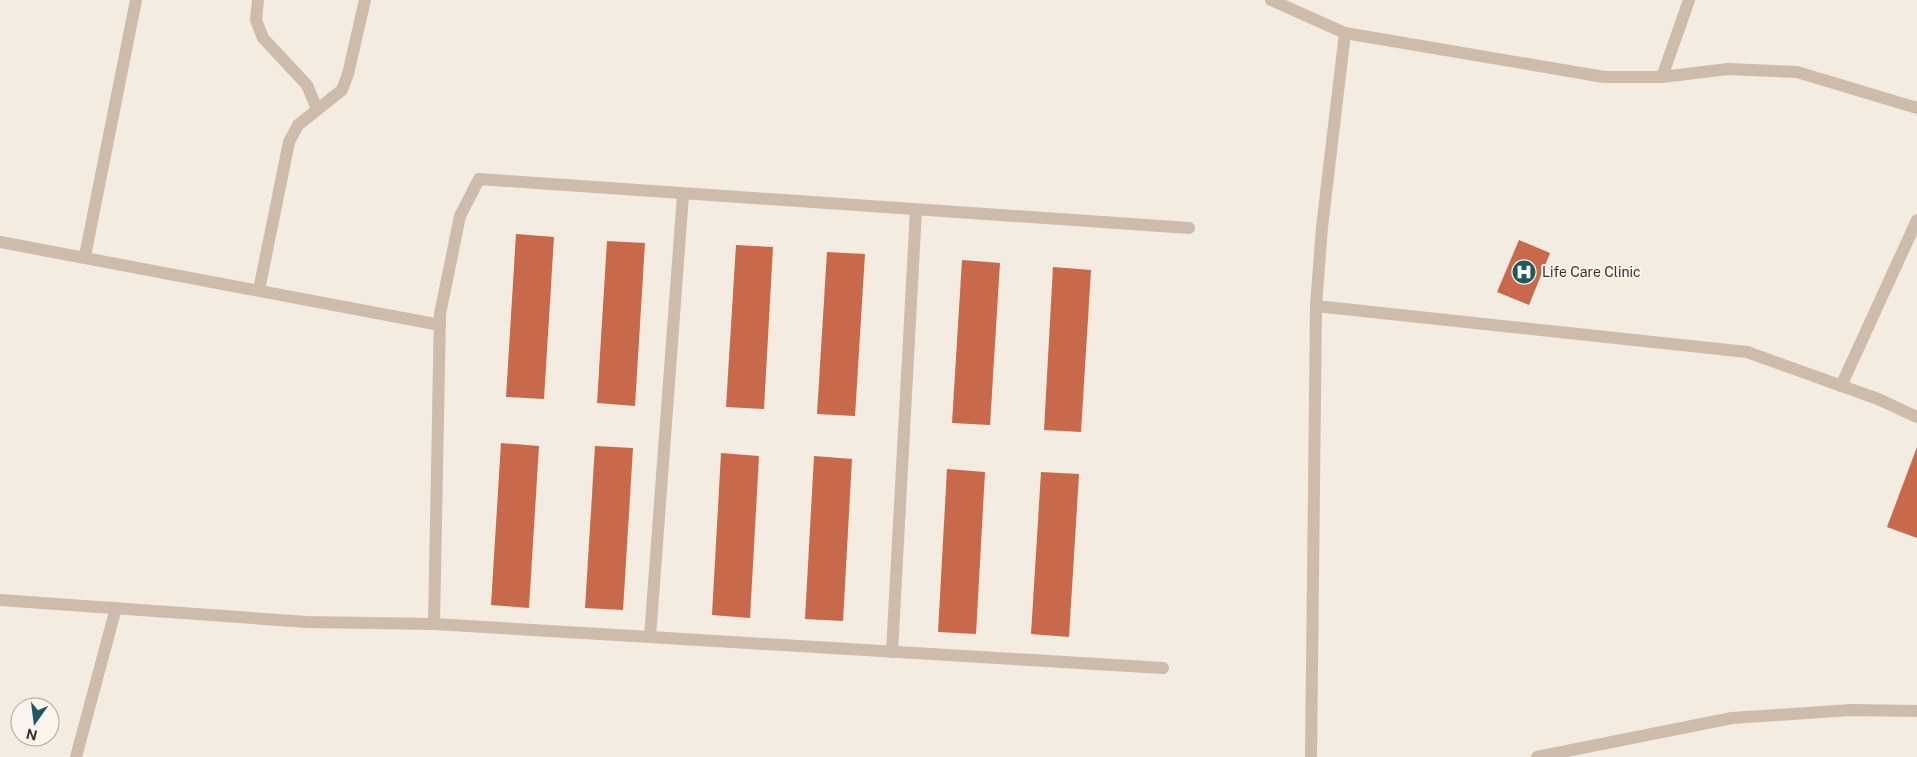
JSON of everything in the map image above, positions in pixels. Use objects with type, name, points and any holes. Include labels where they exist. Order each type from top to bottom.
[{"type":"street","points":[[84,256],[136,0]]},
{"type":"street","points":[[258,0],[256,20],[263,38],[307,85],[317,109]]},
{"type":"street","points":[[259,290],[289,142],[298,125],[342,90],[348,74],[364,0]]},
{"type":"street","points":[[1271,0],[1345,33],[1604,76],[1662,77],[1728,69],[1797,72],[1917,108]]},
{"type":"street","points":[[1662,77],[1688,0]]},
{"type":"street","points":[[1310,757],[1316,306],[1322,227],[1345,33]]},
{"type":"street","points":[[434,624],[440,324],[460,216],[480,180],[1188,228]]},
{"type":"street","points":[[650,637],[683,195]]},
{"type":"street","points":[[892,652],[916,210]]},
{"type":"street","points":[[1842,386],[1917,220]]},
{"type":"street","points":[[0,242],[84,256],[440,324]]},
{"type":"street","points":[[1316,306],[1747,352],[1842,386],[1917,417]]},
{"type":"street","points":[[0,600],[306,622],[434,624],[1163,668]]},
{"type":"street","points":[[76,757],[116,608]]},
{"type":"street","points":[[1537,757],[1732,718],[1851,710],[1917,711]]},
{"type":"building","points":[[516,234],[554,237],[544,399],[506,397]]},
{"type":"building","points":[[1519,240],[1550,253],[1529,305],[1497,292]]},
{"type":"building","points":[[607,241],[645,243],[635,406],[597,403]]},
{"type":"building","points":[[736,245],[773,247],[764,409],[726,407]]},
{"type":"building","points":[[827,252],[865,254],[855,416],[817,414]]},
{"type":"building","points":[[962,260],[1000,263],[990,425],[952,423]]},
{"type":"building","points":[[1053,267],[1091,270],[1081,432],[1044,430]]},
{"type":"building","points":[[501,443],[539,446],[529,608],[491,605]]},
{"type":"building","points":[[595,446],[633,448],[623,610],[585,608]]},
{"type":"building","points":[[1917,447],[1917,538],[1887,527]]},
{"type":"building","points":[[721,453],[759,456],[750,618],[712,615]]},
{"type":"building","points":[[814,456],[852,459],[843,621],[805,619]]},
{"type":"building","points":[[947,469],[985,472],[976,634],[938,632]]},
{"type":"building","points":[[1041,472],[1079,474],[1069,637],[1031,634]]},
{"type":"place","name":"Life Care Clinic","points":[[1524,272]]}]
